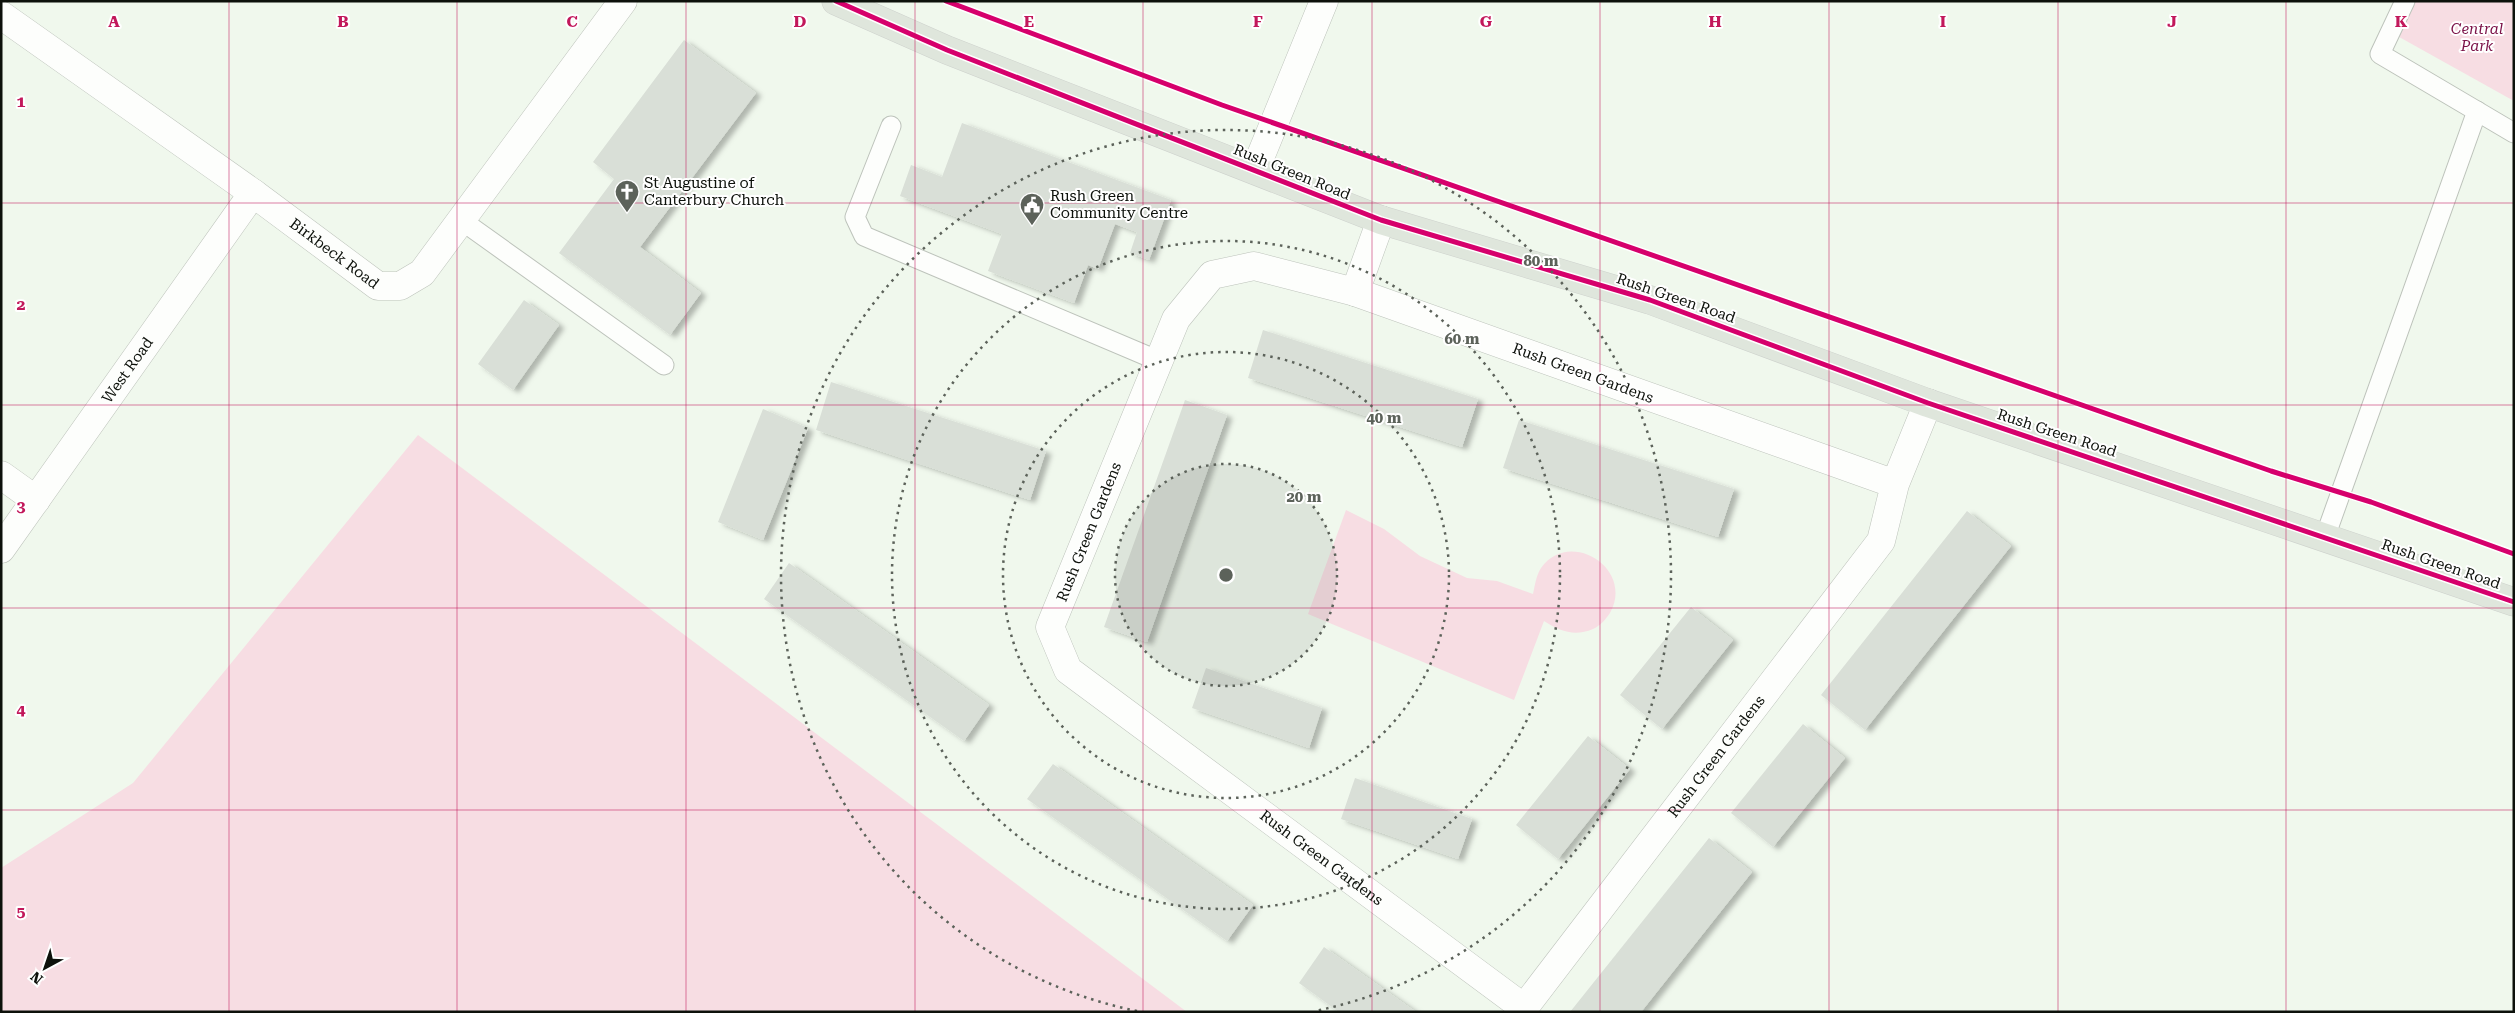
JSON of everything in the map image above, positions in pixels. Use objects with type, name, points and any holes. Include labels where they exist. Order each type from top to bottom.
[{"type":"main road","name":"Rush Green Road","points":[[836,1],[946,50],[1381,220],[1650,300],[1928,403],[2514,602]]},
{"type":"street","name":"Birkbeck Road","points":[[1,15],[253,193],[378,286],[400,286],[422,273],[623,1]]},
{"type":"street","points":[[1255,170],[1324,1]]},
{"type":"street","name":"West Road","points":[[1,549],[253,193]]},
{"type":"street","points":[[1355,292],[1381,220]]},
{"type":"street","name":"Rush Green Gardens","points":[[1895,484],[1355,292],[1254,266],[1212,275],[1176,319],[1050,627],[1068,670],[1525,1010],[1881,541],[1895,484],[1928,403]]},
{"type":"street","points":[[1,475],[36,500]]},
{"type":"lane","points":[[2405,1],[2380,54],[2514,133]]},
{"type":"lane","points":[[2325,537],[2477,111]]},
{"type":"lane","points":[[891,126],[854,216],[864,236],[1159,361]]},
{"type":"lane","points":[[461,220],[664,365]]},
{"type":"green space","name":"Central Park","points":[[2409,1],[2514,1],[2514,101],[2392,33]]},
{"type":"green space","points":[[418,435],[1187,1012],[1,1012],[1,868],[133,783]]},
{"type":"green space","points":[[1346,510],[1384,529],[1420,556],[1467,578],[1497,581],[1533,594],[1539,571],[1553,557],[1567,552],[1582,553],[1595,559],[1607,568],[1614,581],[1615,597],[1610,613],[1596,628],[1580,633],[1567,632],[1544,621],[1514,700],[1308,614]]},
{"type":"building","name":"St Augustine of Canterbury Church","points":[[684,40],[756,93],[640,247],[701,293],[670,335],[559,253],[614,179],[593,162]]},
{"type":"building","points":[[962,123],[1171,200],[1149,260],[1130,253],[1137,232],[1115,224],[1098,269],[1088,265],[1074,303],[988,271],[1002,234],[900,196],[911,165],[942,177]]},
{"type":"building","points":[[524,300],[559,325],[513,390],[478,364]]},
{"type":"building","points":[[1263,330],[1478,399],[1462,447],[1248,378]]},
{"type":"building","points":[[831,382],[1046,451],[1030,500],[816,430]]},
{"type":"building","points":[[1185,400],[1227,415],[1147,642],[1104,627]]},
{"type":"building","points":[[763,409],[808,428],[763,540],[718,522]]},
{"type":"building","points":[[1519,420],[1734,489],[1718,537],[1503,468]]},
{"type":"building","points":[[1967,511],[2011,546],[1865,730],[1821,695]]},
{"type":"building","points":[[789,563],[989,705],[964,741],[764,599]]},
{"type":"building","points":[[1691,607],[1733,640],[1662,729],[1620,695]]},
{"type":"building","points":[[1206,668],[1322,708],[1309,748],[1192,708]]},
{"type":"building","points":[[1803,724],[1845,758],[1773,847],[1731,813]]},
{"type":"building","points":[[1588,736],[1630,769],[1558,859],[1516,825]]},
{"type":"building","points":[[1053,764],[1253,905],[1227,941],[1027,799]]},
{"type":"building","points":[[1355,778],[1472,819],[1458,859],[1341,819]]},
{"type":"building","points":[[1709,838],[1752,872],[1641,1012],[1570,1012]]},
{"type":"building","points":[[1324,947],[1416,1012],[1339,1012],[1299,983]]},
{"type":"cycle path","points":[[836,1],[947,50],[1381,220],[1650,300],[1928,403],[2514,602]]},
{"type":"cycle path","points":[[946,1],[1222,105],[2271,471],[2371,502],[2514,554]]},
{"type":"place","name":"St Augustine of Canterbury Church","points":[[627,213]]},
{"type":"place","name":"Rush Green Community Centre","points":[[1032,226]]}]
